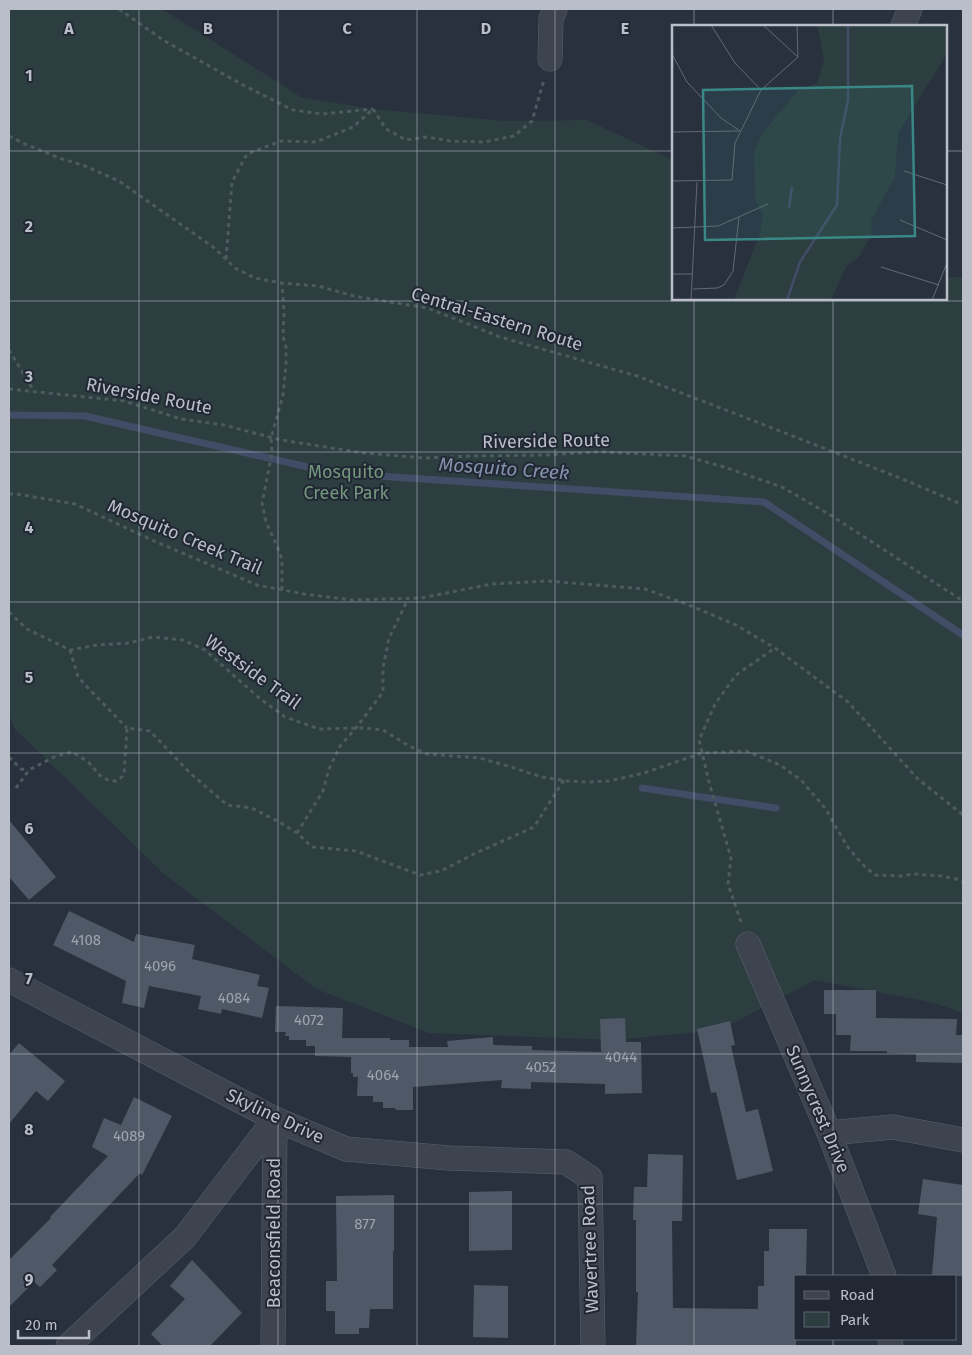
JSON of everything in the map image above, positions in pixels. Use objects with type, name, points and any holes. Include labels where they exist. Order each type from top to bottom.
[{"type":"street","points":[[550,59],[551,20],[555,9]]},
{"type":"street","points":[[903,25],[910,9]]},
{"type":"street","name":"Sunnycrest Drive","points":[[748,944],[829,1133],[884,1275]]},
{"type":"street","name":"Skyline Drive","points":[[9,980],[274,1119],[346,1149],[449,1158],[566,1162]]},
{"type":"street","points":[[68,1346],[185,1237],[274,1119]]},
{"type":"street","name":"Beaconsfield Road","points":[[273,1346],[274,1119]]},
{"type":"street","points":[[829,1133],[893,1127],[963,1140]]},
{"type":"street","name":"Wavertree Road","points":[[566,1162],[590,1178],[592,1346]]},
{"type":"path","points":[[119,9],[163,40],[243,85],[293,110],[322,114],[373,110]]},
{"type":"path","points":[[373,110],[386,129],[406,140],[427,137],[450,141],[484,142],[514,136],[532,121],[550,59]]},
{"type":"path","points":[[226,260],[232,182],[247,154],[281,141],[316,142],[353,128],[373,110]]},
{"type":"path","name":"Central-Eastern Route","points":[[9,136],[119,181],[213,247],[235,268],[255,278],[282,283],[318,286],[354,296],[427,308],[500,337],[637,376],[905,480],[963,506]]},
{"type":"path","points":[[282,283],[283,336],[286,347],[286,364],[283,395],[271,438],[272,453],[262,503],[266,522],[282,559],[282,590]]},
{"type":"path","points":[[9,350],[34,391]]},
{"type":"path","name":"Riverside Route","points":[[9,389],[124,401],[182,419],[224,425],[281,440],[364,453],[425,458],[600,452],[685,456],[782,487],[832,516],[963,602]]},
{"type":"path","name":"Mosquito Creek Trail","points":[[9,494],[75,504],[152,540],[257,585],[304,594],[351,600],[421,598],[492,584],[547,580],[645,590],[736,625],[775,648],[848,702],[918,779],[963,815]]},
{"type":"path","points":[[297,833],[323,791],[329,769],[340,746],[356,728],[382,692],[383,668],[389,638],[408,598]]},
{"type":"path","points":[[9,612],[27,629],[70,650],[78,677],[127,728],[150,731],[190,773],[227,805],[252,808],[281,822],[312,847],[356,851],[420,875],[441,871],[534,827],[564,780]]},
{"type":"path","name":"Westside Trail","points":[[70,650],[97,645],[129,643],[153,637],[183,640],[205,650],[258,697],[285,717],[319,729],[356,728],[384,730],[408,746],[427,754],[480,758],[542,777],[588,782],[608,781],[627,778],[702,753],[746,751],[780,764],[801,780],[825,808],[847,846],[862,864],[875,874],[942,876],[963,882]]},
{"type":"path","points":[[748,944],[728,884],[731,858],[699,740],[715,704],[736,675],[775,648]]},
{"type":"path","points":[[16,788],[28,770],[56,756],[72,752],[86,761],[101,777],[109,781],[117,781],[124,775],[127,728]]},
{"type":"path","points":[[9,757],[21,769],[28,770]]},
{"type":"green space","name":"Mosquito Creek Park","points":[[9,9],[162,9],[301,97],[373,109],[506,121],[587,120],[672,160],[672,300],[947,300],[947,277],[963,279],[963,1013],[934,1003],[815,980],[720,1030],[614,1040],[429,1033],[316,989],[164,874],[15,729],[9,715]]},
{"type":"building","points":[[9,820],[56,877],[29,900],[9,877]]},
{"type":"building","points":[[69,911],[134,942],[136,934],[195,945],[192,959],[260,975],[257,986],[269,988],[262,1018],[222,1009],[221,1014],[198,1009],[201,996],[149,986],[144,1008],[122,1003],[126,981],[53,945]]},
{"type":"building","points":[[824,990],[876,990],[876,1018],[957,1019],[956,1035],[963,1035],[963,1063],[916,1062],[916,1054],[887,1053],[887,1051],[850,1051],[851,1035],[836,1035],[836,1014],[824,1014]]},
{"type":"building","points":[[276,1006],[343,1008],[342,1038],[409,1040],[409,1047],[448,1047],[447,1041],[493,1037],[493,1045],[532,1046],[532,1050],[601,1052],[600,1019],[625,1018],[626,1042],[641,1042],[642,1093],[605,1094],[605,1084],[531,1082],[531,1089],[501,1088],[502,1080],[413,1087],[413,1110],[383,1108],[383,1102],[373,1102],[373,1096],[357,1096],[358,1077],[353,1077],[353,1073],[351,1073],[351,1057],[315,1056],[315,1046],[306,1046],[306,1040],[289,1040],[289,1036],[285,1036],[286,1032],[275,1032]]},
{"type":"building","points":[[730,1021],[735,1045],[731,1046],[746,1112],[758,1109],[773,1171],[737,1180],[716,1092],[711,1093],[697,1029]]},
{"type":"building","points":[[19,1043],[65,1081],[48,1101],[36,1091],[9,1124],[9,1055]]},
{"type":"building","points":[[134,1097],[172,1116],[142,1175],[140,1173],[52,1265],[57,1270],[40,1287],[34,1282],[9,1307],[9,1260],[108,1156],[92,1147],[104,1118],[121,1125]]},
{"type":"building","points":[[648,1154],[683,1155],[682,1221],[672,1221],[673,1308],[758,1309],[758,1286],[764,1286],[764,1251],[769,1251],[769,1229],[807,1229],[806,1275],[794,1275],[794,1340],[796,1340],[796,1346],[636,1346],[638,1292],[636,1292],[636,1220],[633,1220],[634,1187],[647,1187]]},
{"type":"building","points":[[923,1179],[963,1185],[963,1276],[932,1275],[937,1217],[918,1214]]},
{"type":"building","points":[[512,1191],[512,1250],[469,1251],[469,1192]]},
{"type":"building","points":[[394,1195],[393,1309],[370,1309],[369,1328],[359,1328],[359,1334],[335,1334],[335,1311],[326,1311],[326,1281],[337,1281],[336,1196]]},
{"type":"building","points":[[192,1260],[242,1313],[210,1346],[163,1346],[151,1334],[185,1299],[170,1286]]},
{"type":"building","points":[[474,1285],[508,1286],[508,1338],[473,1337]]},
{"type":"waterway","name":"Mosquito Creek","points":[[9,415],[85,416],[334,473],[764,502],[963,635]]},
{"type":"waterway","points":[[642,788],[776,808]]}]
